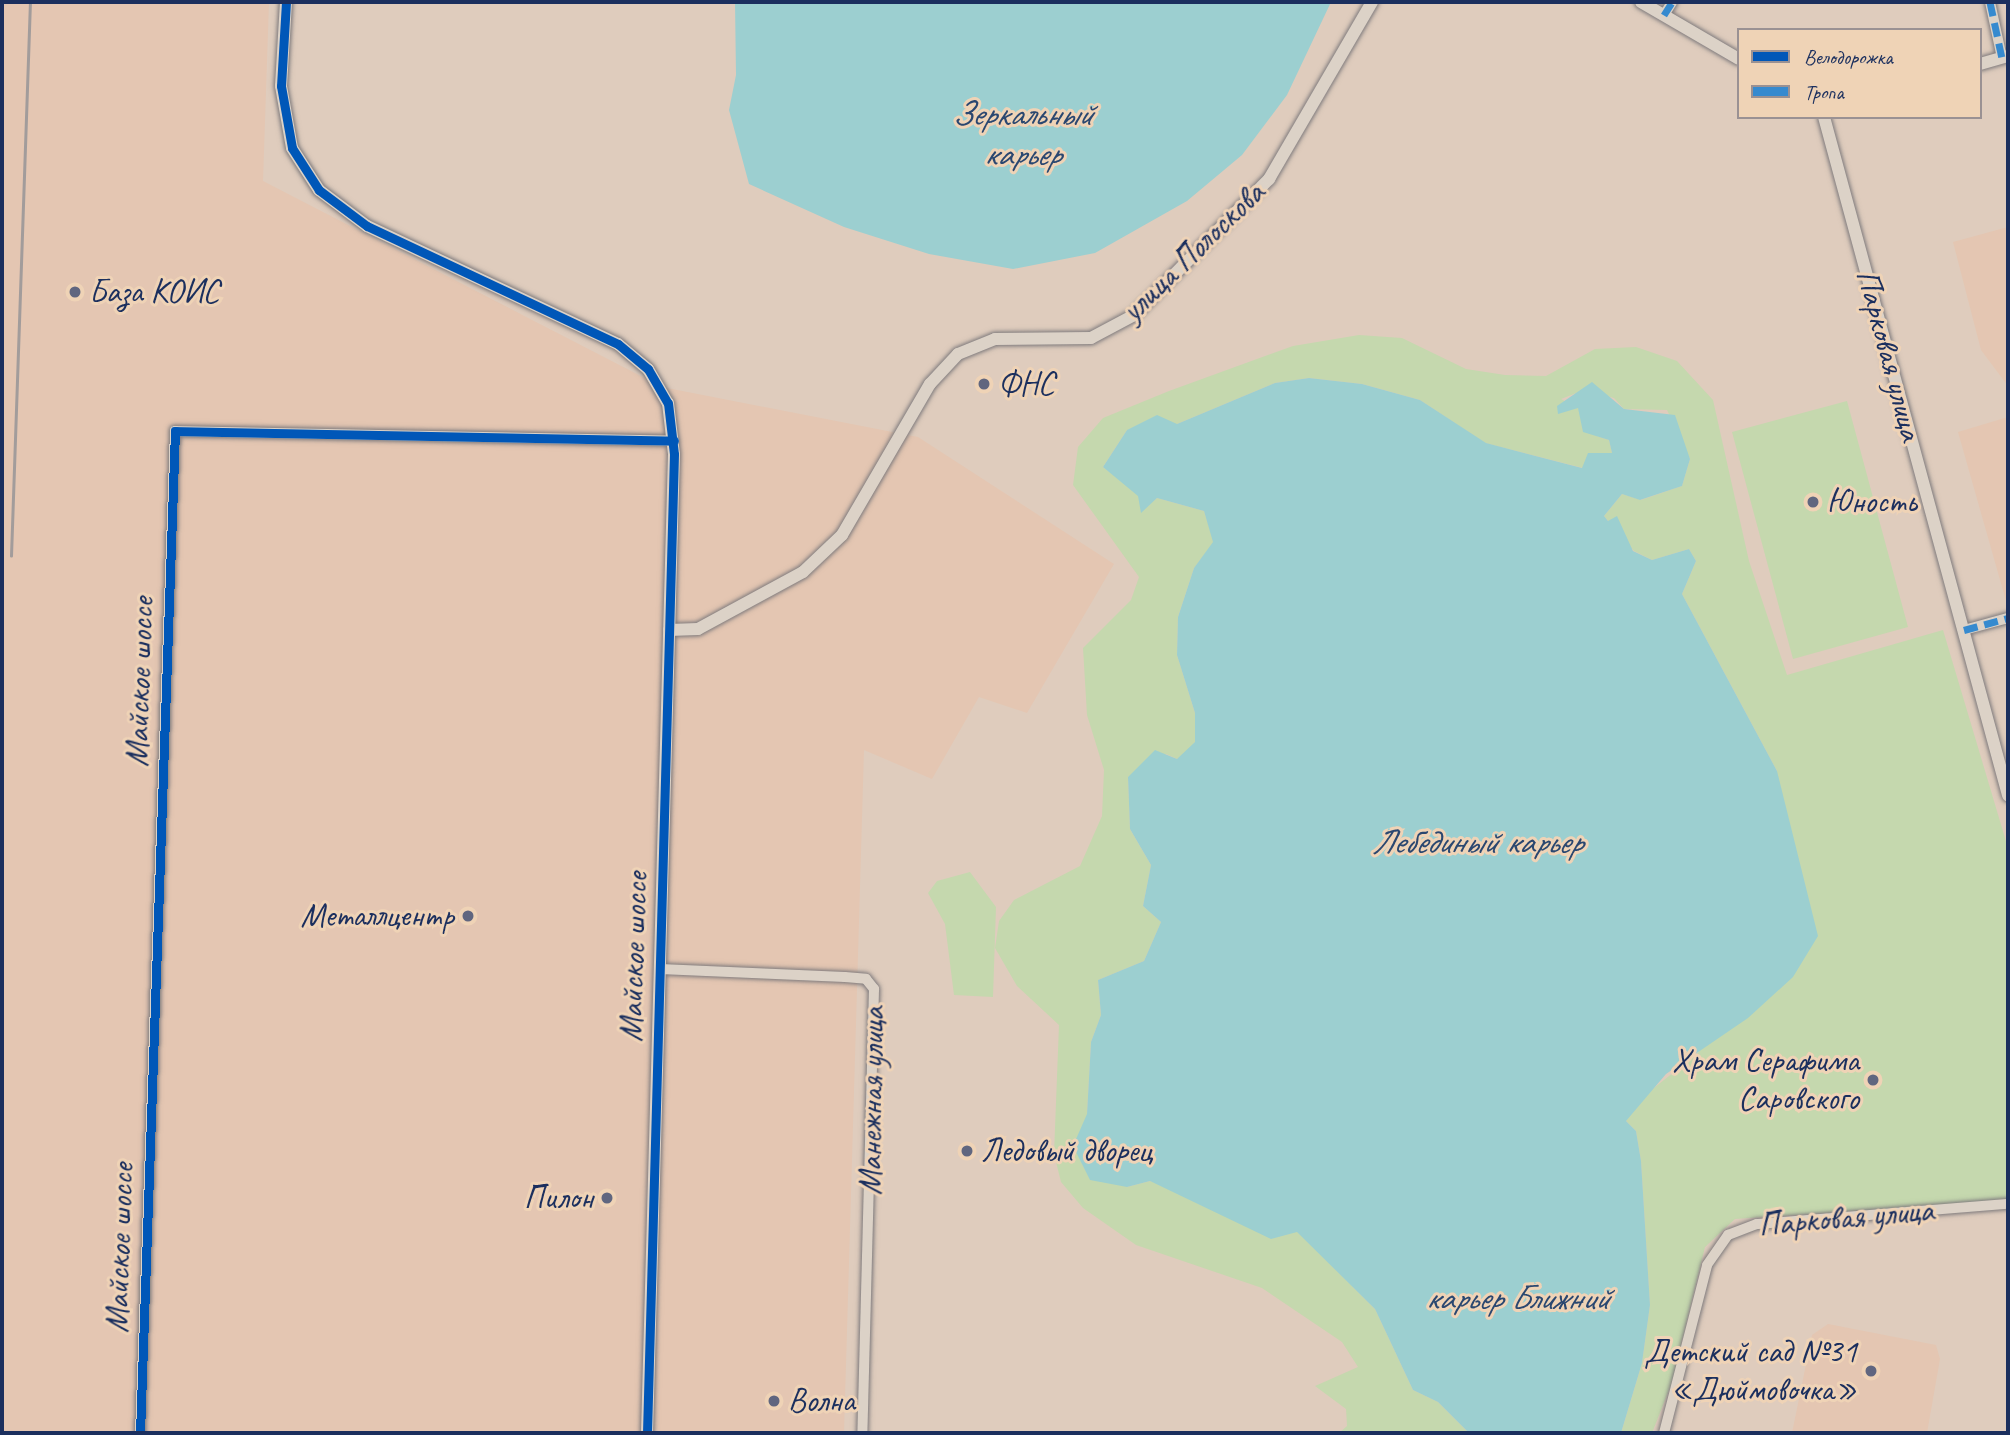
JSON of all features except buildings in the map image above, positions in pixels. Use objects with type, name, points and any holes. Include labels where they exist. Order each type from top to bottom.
[{"type":"street","name":"Майское шоссе","points":[[286,2],[281,86],[292,148],[319,190],[367,226],[635,355],[668,403],[674,441],[647,1433]]},
{"type":"street","name":"улица Полоскова","points":[[670,630],[706,625],[803,572],[842,534],[930,384],[958,354],[995,339],[1091,338],[1134,315],[1269,179],[1372,2]]},
{"type":"street","points":[[1641,2],[1737,59]]},
{"type":"street","points":[[1664,15],[1672,2]]},
{"type":"street","points":[[1982,63],[2005,57],[1990,2]]},
{"type":"street","name":"Парковая улица","points":[[1825,119],[2008,795]]},
{"type":"street","name":"Майское шоссе","points":[[140,1433],[175,431],[674,441]]},
{"type":"street","points":[[1964,631],[2008,618]]},
{"type":"street","name":"Манежная улица","points":[[660,969],[845,977],[866,979],[874,989],[862,1433]]},
{"type":"street","name":"Парковая улица","points":[[1664,1433],[1707,1265],[1728,1235],[1757,1224],[2008,1204]]},
{"type":"shaded area","points":[[2,2],[269,2],[263,181],[662,387],[918,437],[1114,564],[1027,713],[979,697],[932,779],[864,750],[844,1433],[2,1433]]},
{"type":"shaded area","points":[[2008,227],[2008,386],[1981,350],[1953,242]]},
{"type":"shaded area","points":[[2008,417],[2008,608],[1958,432]]},
{"type":"shaded area","name":"Детский сад №31 «Дюймовочка»","points":[[1828,1324],[1936,1345],[1940,1359],[1927,1433],[1792,1433],[1812,1335]]},
{"type":"green space","points":[[1359,335],[1402,338],[1466,369],[1505,375],[1546,376],[1595,349],[1636,347],[1677,361],[1713,400],[1749,561],[1787,675],[1943,630],[2008,848],[2008,1201],[1735,1219],[1705,1247],[1671,1385],[1652,1433],[1621,1433],[1642,1363],[1650,1305],[1641,1161],[1636,1131],[1626,1121],[1635,1103],[1698,1053],[1777,771],[1682,594],[1696,561],[1689,549],[1652,560],[1634,551],[1604,516],[1622,494],[1641,500],[1682,486],[1690,459],[1667,410],[1624,409],[1614,398],[1584,390],[1561,399],[1578,408],[1597,436],[1609,440],[1612,453],[1583,468],[1485,443],[1420,400],[1362,384],[1309,378],[1275,383],[1177,424],[1127,430],[1103,467],[1151,503],[1157,498],[1204,511],[1214,542],[1194,568],[1178,617],[1177,655],[1195,713],[1195,742],[1187,754],[1177,759],[1166,754],[1128,777],[1130,829],[1151,865],[1143,906],[1161,922],[1144,961],[1098,980],[1101,1015],[1091,1042],[1087,1114],[1127,1187],[1150,1181],[1297,1231],[1375,1309],[1413,1390],[1438,1402],[1469,1433],[1339,1433],[1347,1426],[1346,1409],[1315,1386],[1358,1367],[1342,1342],[1262,1288],[1136,1245],[1083,1208],[1061,1182],[1054,1154],[1059,1025],[1017,986],[995,948],[999,921],[1014,900],[1080,866],[1102,816],[1104,770],[1087,715],[1083,648],[1131,600],[1139,577],[1073,485],[1078,447],[1103,418],[1169,391],[1293,346]]},
{"type":"green space","name":"Юность","points":[[1847,401],[1908,627],[1793,659],[1732,432]]},
{"type":"green space","points":[[970,872],[996,907],[993,997],[954,995],[945,924],[928,893],[937,881]]},
{"type":"water","name":"Зеркальный карьер","points":[[735,2],[1331,2],[1287,95],[1242,155],[1187,201],[1095,253],[1013,269],[929,254],[844,227],[749,184],[729,110],[736,75]]},
{"type":"water","name":"Лебединый карьер","points":[[1309,378],[1362,384],[1420,400],[1486,443],[1582,468],[1588,453],[1612,453],[1609,440],[1583,432],[1578,408],[1558,414],[1557,406],[1592,382],[1624,409],[1675,415],[1690,459],[1682,486],[1640,500],[1622,494],[1604,516],[1608,521],[1617,516],[1633,551],[1652,560],[1689,549],[1696,561],[1682,594],[1777,771],[1818,936],[1793,977],[1748,1018],[1666,1074],[1626,1121],[1636,1131],[1641,1161],[1650,1305],[1642,1363],[1621,1433],[1469,1433],[1438,1402],[1413,1390],[1375,1309],[1297,1232],[1271,1239],[1150,1181],[1127,1187],[1090,1180],[1073,1146],[1087,1114],[1091,1042],[1101,1015],[1098,980],[1144,961],[1161,922],[1143,906],[1151,865],[1130,829],[1128,777],[1155,750],[1177,759],[1195,742],[1195,713],[1177,655],[1178,617],[1194,568],[1213,542],[1204,511],[1157,498],[1141,513],[1138,496],[1103,467],[1127,430],[1157,415],[1177,424],[1275,383]]},
{"type":"railway","points":[[11,556],[30,2]]},
{"type":"marked path","points":[[1664,15],[1672,2]]},
{"type":"marked path","points":[[1990,2],[2002,58]]},
{"type":"marked path","points":[[1964,630],[2008,618]]},
{"type":"cycle path","points":[[286,2],[281,86],[292,148],[319,190],[367,226],[618,344],[648,369],[668,403],[674,454],[647,1433]]},
{"type":"cycle path","points":[[140,1433],[175,431],[674,441]]},
{"type":"place","name":"База КОИС","points":[[75,292]]},
{"type":"place","name":"ФНС","points":[[984,384]]},
{"type":"place","name":"Юность","points":[[1813,502]]},
{"type":"place","name":"Металлцентр","points":[[468,916]]},
{"type":"place","name":"Храм Серафима Саровского","points":[[1873,1080]]},
{"type":"place","name":"Ледовый дворец","points":[[967,1151]]},
{"type":"place","name":"Пилон","points":[[607,1198]]},
{"type":"place","name":"Детский сад №31 «Дюймовочка»","points":[[1871,1371]]},
{"type":"place","name":"Волна","points":[[774,1401]]},
{"type":"water label","name":"карьер Ближний","points":[[1517,1298]]}]
